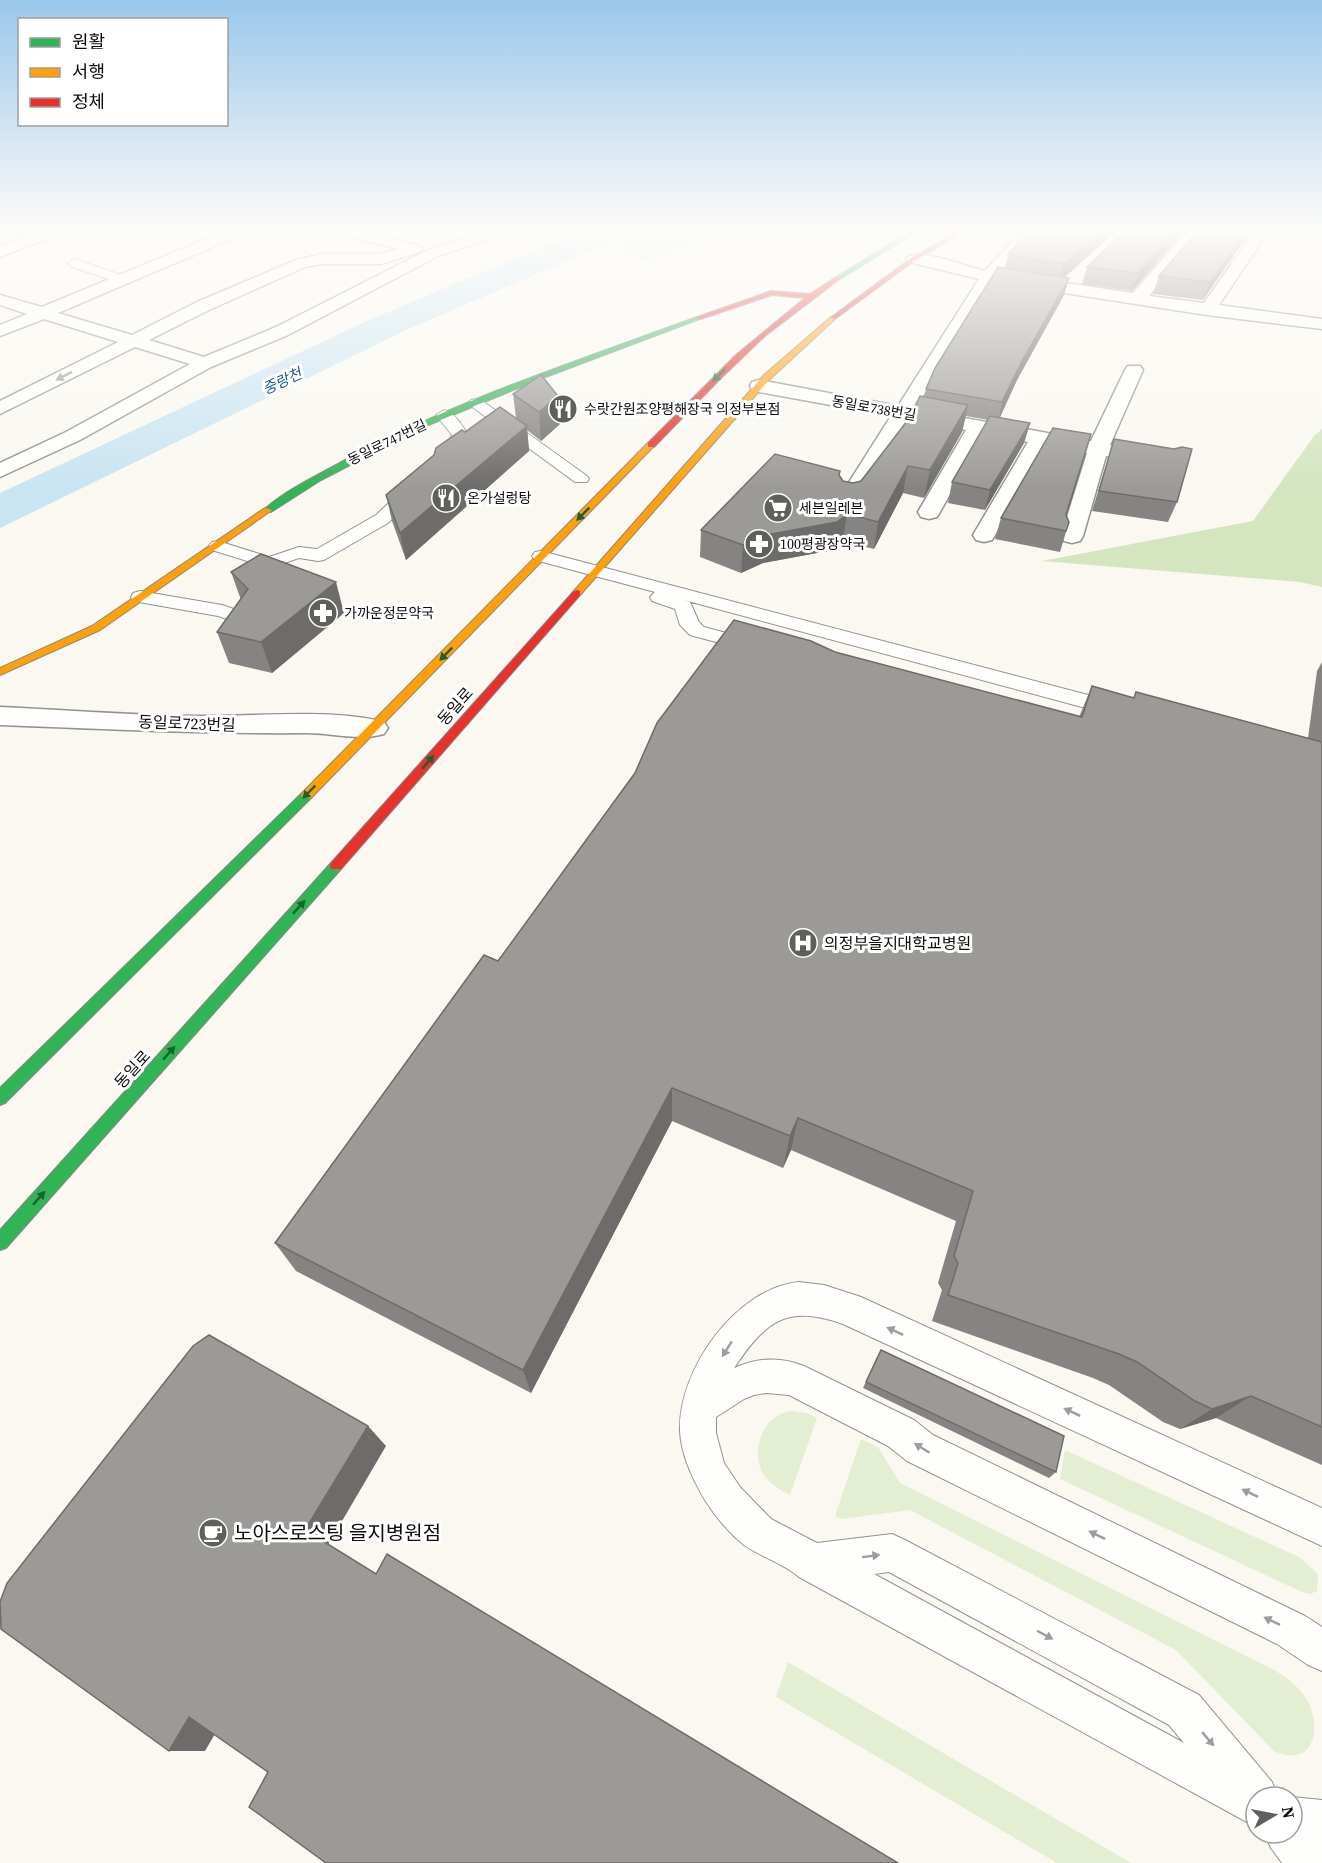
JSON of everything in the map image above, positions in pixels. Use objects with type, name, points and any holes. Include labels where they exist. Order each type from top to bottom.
[{"type":"street","points":[[0,331],[38,316]]},
{"type":"street","points":[[55,316],[205,363]]},
{"type":"street","points":[[0,408],[183,316]]},
{"type":"street","points":[[0,471],[73,436],[205,363],[282,331],[312,316]]},
{"type":"street","name":"동일로747번길","points":[[0,672],[96,628],[306,484],[396,436],[444,415],[705,316]]},
{"type":"street","points":[[0,1098],[374,728],[738,356],[786,316]]},
{"type":"street","name":"동일로","points":[[0,1242],[358,842],[759,386],[809,337],[835,316]]},
{"type":"street","points":[[848,501],[964,316]]},
{"type":"street","points":[[1256,316],[1322,324]]},
{"type":"street","points":[[1072,536],[1098,449],[1134,370]]},
{"type":"street","name":"동일로738번길","points":[[759,386],[1167,461]]},
{"type":"street","points":[[929,512],[978,427]]},
{"type":"street","points":[[984,535],[1040,438]]},
{"type":"street","name":"동일로723번길","points":[[0,716],[208,725],[315,724],[374,728]]},
{"type":"lane","points":[[476,403],[581,478]]},
{"type":"lane","points":[[218,546],[270,563],[296,551],[310,552],[318,556],[327,552],[382,519],[388,511],[431,476],[431,466],[453,446],[460,435],[444,415]]},
{"type":"lane","points":[[541,556],[1137,715]]},
{"type":"lane","points":[[650,585],[660,598],[683,606],[690,625],[697,631],[766,650]]},
{"type":"lane","points":[[140,597],[222,610],[247,620]]},
{"type":"lane","points":[[990,697],[999,678]]},
{"type":"lane","points":[[1244,1798],[758,1532],[743,1519],[719,1491],[709,1473],[698,1431],[700,1407],[710,1380],[727,1348],[753,1318],[766,1308],[782,1301],[800,1298],[826,1300],[1322,1527]]},
{"type":"lane","points":[[700,1407],[724,1390],[746,1380],[775,1375],[792,1378],[901,1433],[920,1449],[1291,1630],[1322,1651]]},
{"type":"lane","points":[[1282,1508],[1322,1541]]},
{"type":"lane","points":[[813,1563],[892,1553],[1184,1710],[1247,1785]]},
{"type":"green space","points":[[1322,429],[1322,587],[1300,582],[1042,561],[1253,521],[1314,436]]},
{"type":"green space","points":[[792,1411],[807,1413],[817,1418],[790,1495],[773,1485],[763,1474],[758,1460],[758,1451],[763,1432],[768,1424],[783,1413]]},
{"type":"green space","points":[[861,1439],[878,1447],[900,1483],[1281,1674],[1299,1689],[1309,1704],[1314,1726],[1310,1745],[1297,1755],[1274,1751],[1176,1650],[910,1510],[841,1519],[835,1516]]},
{"type":"green space","points":[[1065,1450],[1299,1557],[1318,1574],[1317,1591],[1310,1594],[1302,1592],[1060,1479]]},
{"type":"green space","points":[[788,1662],[1131,1863],[1057,1863],[776,1697]]},
{"type":"water","name":"중랑천","points":[[379,316],[439,316],[0,528],[0,493]]},
{"type":"building","points":[[967,316],[1048,316],[1002,402],[926,389],[935,368]]},
{"type":"building","points":[[541,375],[558,396],[539,412],[513,394]]},
{"type":"building","points":[[920,396],[968,405],[930,470],[908,466],[878,522],[847,514],[837,522],[766,535],[743,545],[701,530],[775,454],[840,471],[839,475],[843,481],[853,483],[861,481],[908,420]]},
{"type":"building","points":[[500,407],[527,426],[400,533],[386,495],[434,455],[436,448],[462,430],[465,432]]},
{"type":"building","points":[[990,416],[1030,423],[990,490],[952,482]]},
{"type":"building","points":[[1053,428],[1091,434],[1066,515],[1069,522],[1066,531],[1001,518]]},
{"type":"building","points":[[1114,439],[1174,449],[1182,447],[1192,449],[1177,502],[1099,491]]},
{"type":"building","points":[[261,554],[336,582],[261,642],[217,632],[248,589],[231,572]]},
{"type":"building","points":[[734,620],[811,641],[835,652],[1082,717],[1092,686],[1134,698],[1136,692],[1322,742],[1322,1427],[1251,1396],[1212,1409],[1195,1401],[1137,1362],[1119,1354],[948,1295],[958,1263],[954,1256],[973,1191],[798,1118],[790,1136],[672,1088],[523,1370],[275,1243],[484,955],[498,961],[635,773],[657,723]]},
{"type":"building","points":[[209,1335],[368,1426],[305,1530],[376,1574],[387,1554],[898,1863],[326,1863],[249,1807],[268,1772],[189,1717],[169,1751],[1,1629],[0,1602],[7,1583],[193,1346]]},
{"type":"building","points":[[881,1350],[1064,1436],[1056,1472],[866,1382]]},
{"type":"traffic: fast","points":[[268,510],[318,478],[423,425],[532,379],[699,318]]},
{"type":"traffic: fast","points":[[0,1098],[307,795]]},
{"type":"traffic: fast","points":[[0,1242],[336,866]]},
{"type":"traffic: slow","points":[[577,593],[767,377],[833,318]]},
{"type":"traffic: slow","points":[[307,795],[651,445]]},
{"type":"traffic: slow","points":[[0,672],[96,628],[268,510]]},
{"type":"traffic: jam","points":[[699,318],[705,316]]},
{"type":"traffic: jam","points":[[651,445],[717,378],[786,316]]},
{"type":"traffic: jam","points":[[336,866],[577,593]]},
{"type":"place","name":"수랏간원조양평해장국 의정부본점","points":[[563,409]]},
{"type":"place","name":"온가설렁탕","points":[[446,498]]},
{"type":"place","name":"세븐일레븐","points":[[778,508]]},
{"type":"place","name":"100평광장약국","points":[[759,544]]},
{"type":"place","name":"가까운정문약국","points":[[323,613]]},
{"type":"place","name":"의정부을지대학교병원","points":[[803,943]]},
{"type":"place","name":"노아스로스팅 을지병원점","points":[[213,1533]]}]
